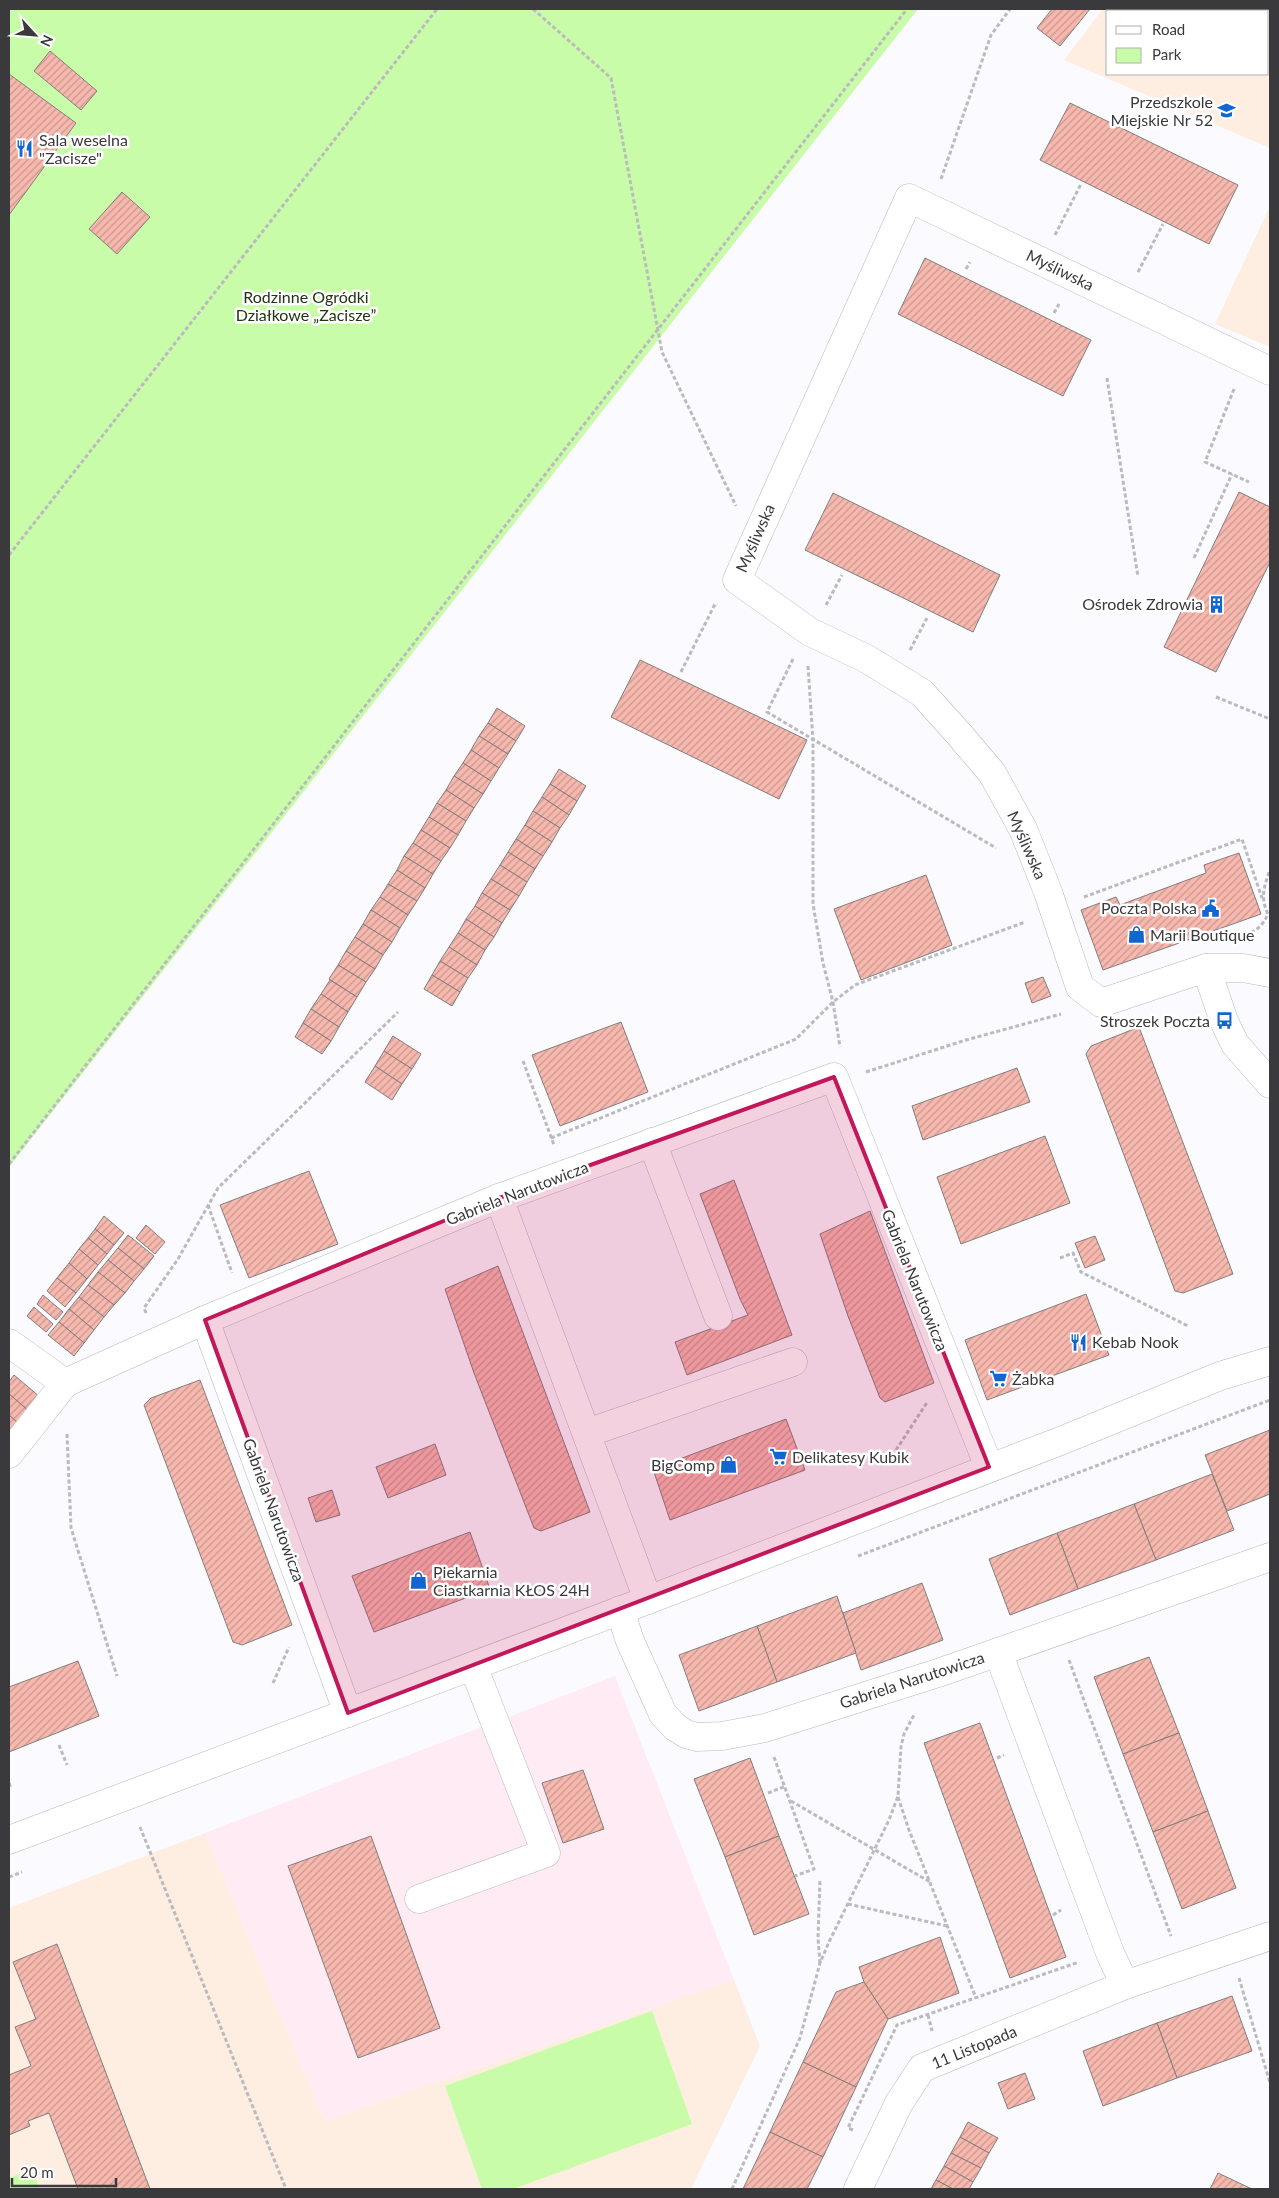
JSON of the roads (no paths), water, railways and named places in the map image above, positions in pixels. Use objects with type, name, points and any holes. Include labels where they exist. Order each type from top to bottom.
[{"type":"street","name":"Myśliwska","points":[[1206,968],[1101,1003],[1080,987],[1023,829],[992,773],[922,693],[867,659],[810,632],[737,580],[909,198],[1270,371]]},
{"type":"street","points":[[1270,973],[1243,968],[1206,968],[1224,1021],[1235,1044],[1270,1084]]},
{"type":"street","name":"Gabriela Narutowicza","points":[[348,1713],[205,1320],[500,1198],[652,1142],[839,1077],[989,1466]]},
{"type":"street","points":[[652,1142],[718,1316]]},
{"type":"street","points":[[500,1198],[648,1600]]},
{"type":"street","points":[[9,1454],[65,1383],[205,1320]]},
{"type":"street","points":[[9,1344],[65,1383]]},
{"type":"street","points":[[9,1840],[648,1600],[989,1466],[1063,1440],[1220,1376],[1270,1361]]},
{"type":"street","points":[[587,1434],[792,1362]]},
{"type":"street","name":"Gabriela Narutowicza","points":[[620,1610],[630,1641],[662,1714],[675,1727],[697,1737],[722,1736],[765,1728],[941,1672],[1270,1557]]},
{"type":"street","points":[[998,1652],[1110,1953],[1125,1985]]},
{"type":"street","points":[[419,1899],[546,1853],[473,1666]]},
{"type":"street","name":"11 Listopada","points":[[858,2189],[899,2103],[922,2068],[1125,1985],[1270,1936]]},
{"type":"place","name":"Przedszkole Miejskie Nr 52","points":[[1227,111]]},
{"type":"place","name":"Sala weselna \"Zacisze\"","points":[[25,149]]},
{"type":"place","name":"Ośrodek Zdrowia","points":[[1217,604]]},
{"type":"place","name":"Poczta Polska","points":[[1211,908]]},
{"type":"place","name":"Marii Boutique","points":[[1136,935]]},
{"type":"place","name":"Stroszek Poczta","points":[[1224,1021]]},
{"type":"place","name":"Kebab Nook","points":[[1078,1342]]},
{"type":"place","name":"Żabka","points":[[998,1379]]},
{"type":"place","name":"Delikatesy Kubik","points":[[778,1457]]},
{"type":"place","name":"BigComp","points":[[729,1465]]},
{"type":"place","name":"Piekarnia Ciastkarnia KŁOS 24H","points":[[419,1581]]},
{"type":"park label","name":"Rodzinne Ogródki Działkowe „Zacisze”","points":[[306,306]]}]
